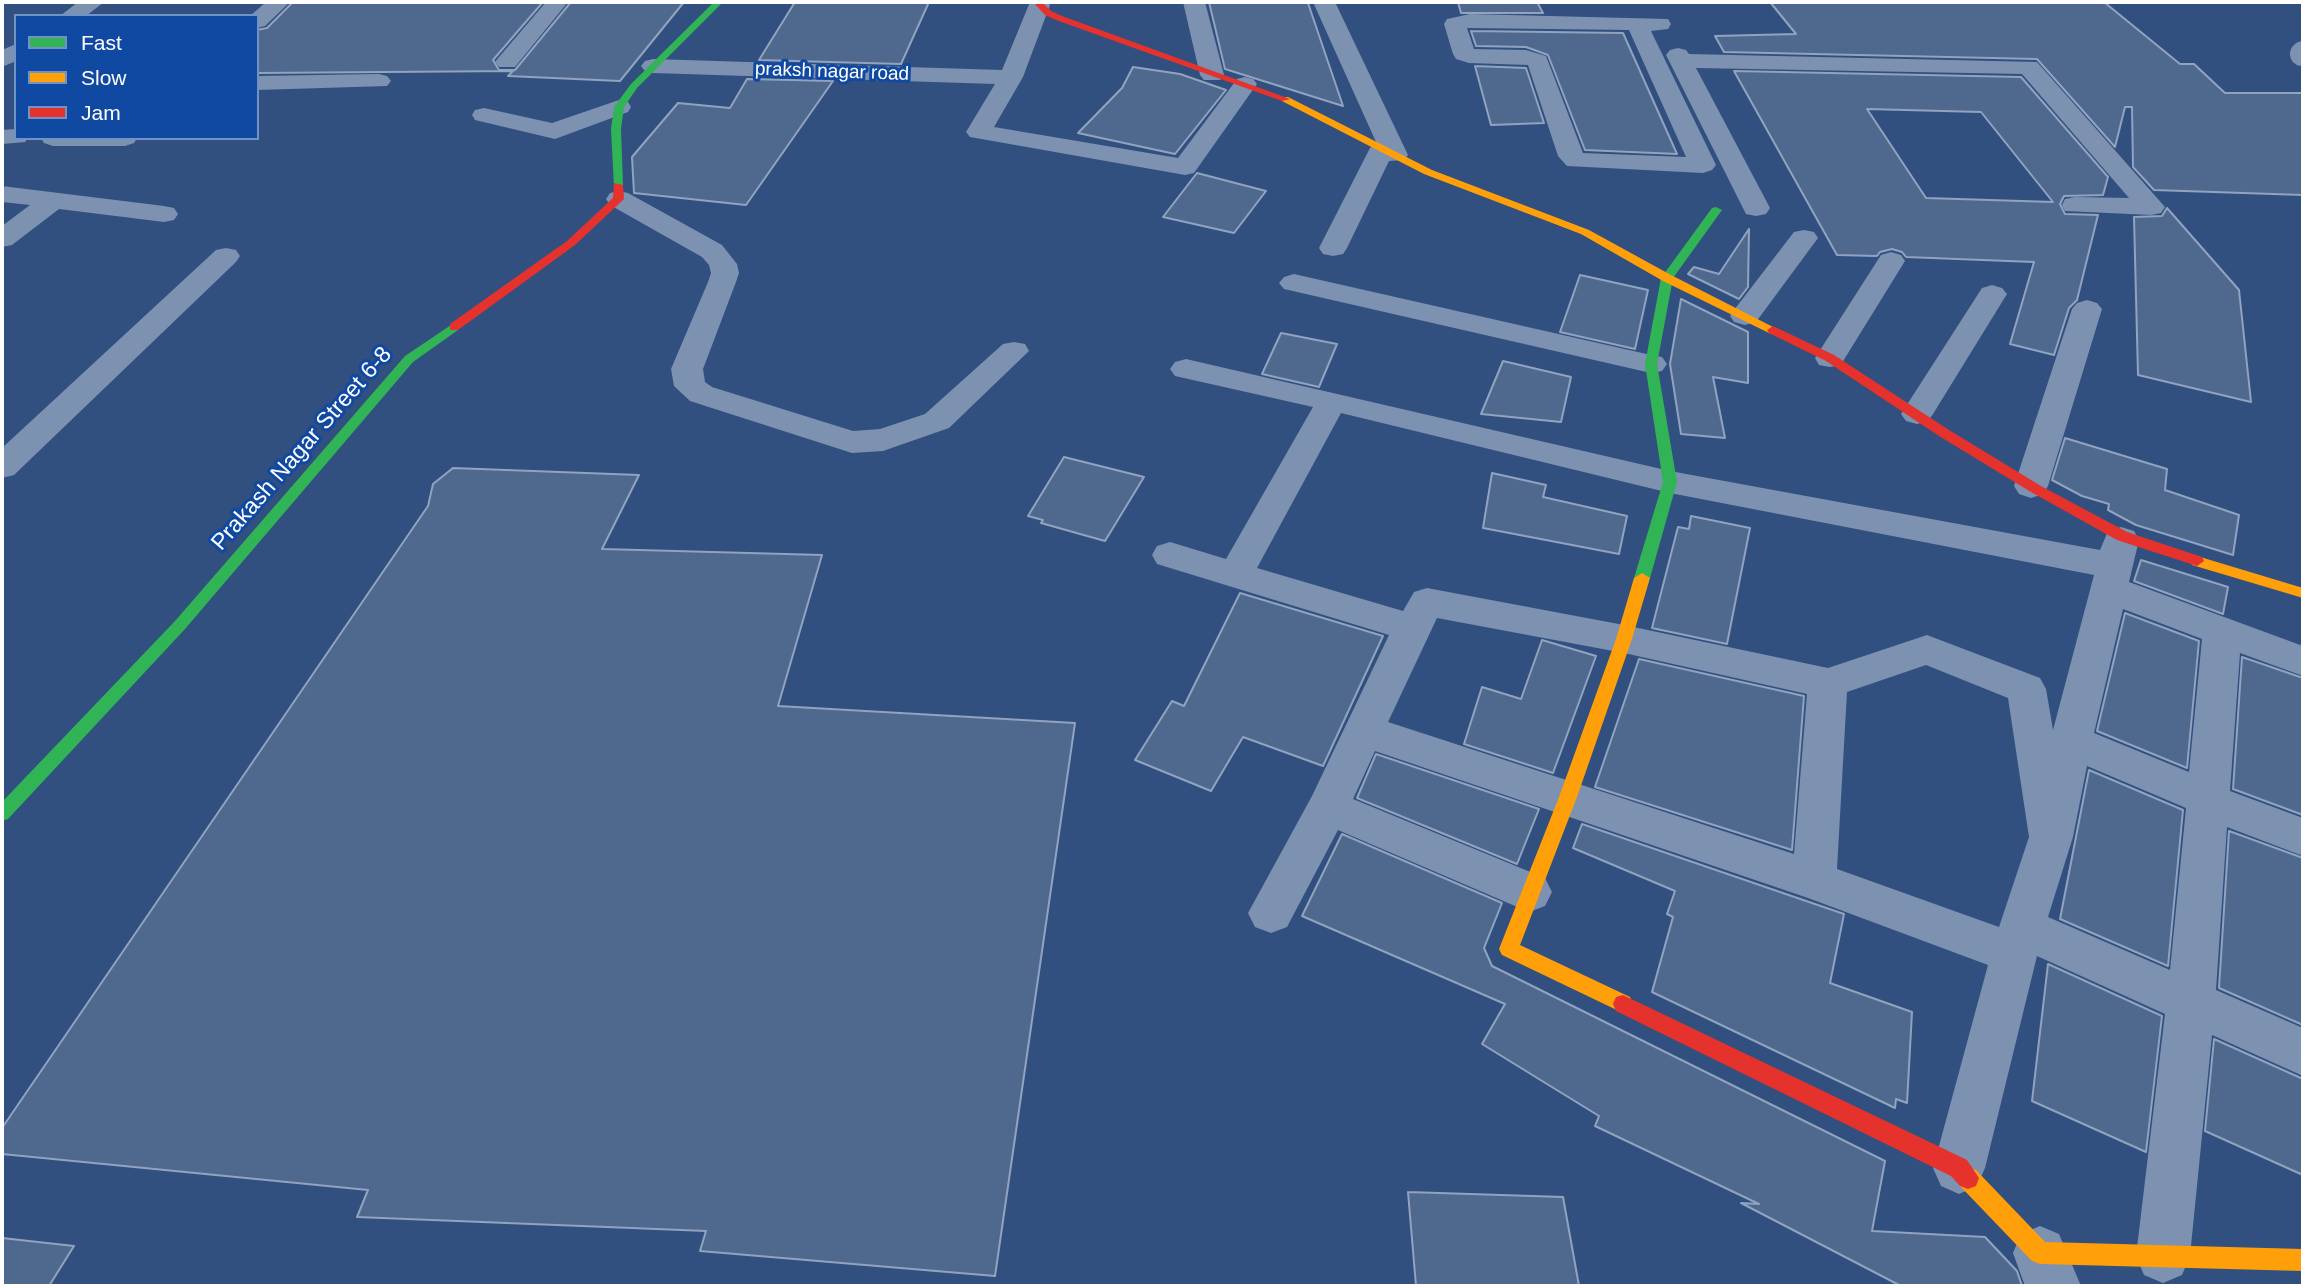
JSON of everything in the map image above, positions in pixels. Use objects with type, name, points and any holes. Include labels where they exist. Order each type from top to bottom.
[{"type":"street","points":[[74,14],[93,2]]},
{"type":"street","points":[[259,19],[279,2]]},
{"type":"street","points":[[507,62],[557,2]]},
{"type":"street","points":[[484,115],[555,131],[619,107],[653,66],[719,2]]},
{"type":"street","points":[[1194,2],[1212,75]]},
{"type":"street","points":[[1324,2],[1389,151]]},
{"type":"street","points":[[1245,84],[1185,167],[979,132],[1011,78],[1038,3],[1059,18],[1212,75],[1245,84],[1294,102],[1467,188],[1541,213],[1585,232],[1667,278],[1830,358],[2031,486],[2116,564],[2222,632],[2303,661]]},
{"type":"street","points":[[1648,16],[1682,61],[1756,208]]},
{"type":"street","points":[[1648,16],[1470,21],[1455,24],[1464,54],[1526,57],[1538,61],[1571,156],[1576,161],[1737,166]]},
{"type":"street","points":[[1648,16],[1703,165]]},
{"type":"street","points":[[1682,61],[2028,66],[2151,207],[2075,205]]},
{"type":"street","name":"praksh nagar road","points":[[653,66],[1011,78]]},
{"type":"street","points":[[259,83],[379,81]]},
{"type":"street","points":[[619,107],[616,129],[619,199],[712,251],[723,264],[725,272],[722,282],[687,369],[690,386],[701,394],[852,442],[883,440],[937,421],[1014,351]]},
{"type":"street","points":[[1333,248],[1389,151]]},
{"type":"street","points":[[2,194],[164,214]]},
{"type":"street","name":"Prakash Nagar Street 6-8","points":[[2,814],[180,625],[409,359],[571,243],[619,199]]},
{"type":"street","points":[[2,239],[53,201]]},
{"type":"street","points":[[1716,210],[1667,278],[1651,364],[1670,482],[1624,639],[1568,797],[1509,949],[1959,1168],[2046,1270],[2303,1260]]},
{"type":"street","points":[[1745,316],[1804,237]]},
{"type":"street","points":[[2,467],[226,256]]},
{"type":"street","points":[[1830,358],[1891,261]]},
{"type":"street","points":[[1294,283],[1651,364]]},
{"type":"street","points":[[1917,414],[1992,294]]},
{"type":"street","points":[[2031,486],[2087,309]]},
{"type":"street","points":[[1186,369],[1670,482],[2116,564],[2150,547],[2303,593]]},
{"type":"street","points":[[1235,575],[1332,401]]},
{"type":"street","points":[[1170,555],[1412,628]]},
{"type":"street","points":[[1959,1168],[2019,941],[2051,837],[2071,741],[2116,564]]},
{"type":"street","points":[[1271,913],[1328,807],[1412,628],[1427,602],[1624,639],[1828,683],[1927,650],[2026,689],[2051,837]]},
{"type":"street","points":[[2183,1266],[2191,1001],[2222,632]]},
{"type":"street","points":[[1814,880],[1828,683]]},
{"type":"street","points":[[1365,731],[1814,880],[2019,941],[2191,1001],[2303,1052]]},
{"type":"street","points":[[2071,741],[2208,798],[2209,802],[2303,837]]},
{"type":"street","points":[[1328,807],[1529,892]]},
{"type":"building","points":[[293,2],[543,2],[493,60],[499,70],[515,70],[571,2],[684,2],[620,81],[508,76],[513,71],[259,73],[259,30],[267,28]]},
{"type":"building","points":[[795,2],[929,2],[901,64],[759,60]]},
{"type":"building","points":[[1209,2],[1308,3],[1343,106],[1225,69]]},
{"type":"building","points":[[1458,2],[1537,2],[1543,13],[1461,13]]},
{"type":"building","points":[[1770,2],[2104,2],[2180,64],[2194,64],[2225,93],[2303,93],[2303,195],[2154,190],[2133,167],[2132,107],[2125,107],[2115,147],[2037,59],[1724,52],[1715,36],[1796,34]]},
{"type":"building","points":[[1471,31],[1623,33],[1677,154],[1585,150],[1548,55],[1526,47],[1476,46]]},
{"type":"building","points":[[1475,66],[1526,68],[1544,123],[1491,125]]},
{"type":"building","points":[[1133,67],[1180,74],[1226,90],[1175,154],[1078,133],[1122,88]]},
{"type":"building","points":[[1734,71],[2021,77],[2108,177],[2103,195],[2064,196],[2060,204],[2065,214],[2098,215],[2077,300],[2069,308],[2054,355],[2010,344],[2034,262],[1906,257],[1902,252],[1892,249],[1880,252],[1877,256],[1837,255]],"holes":[[[1867,109],[1981,112],[2053,202],[1926,198]]]},
{"type":"building","points":[[747,79],[833,81],[746,205],[634,193],[632,157],[678,103],[730,108]]},
{"type":"building","points":[[1197,173],[1266,191],[1234,233],[1163,217]]},
{"type":"building","points":[[2167,208],[2239,290],[2251,402],[2138,375],[2134,217],[2162,216]]},
{"type":"building","points":[[1749,229],[1748,287],[1739,299],[1688,274],[1694,267],[1719,274]]},
{"type":"building","points":[[1580,275],[1648,290],[1635,349],[1560,332]]},
{"type":"building","points":[[1681,299],[1748,332],[1748,383],[1713,377],[1725,438],[1681,434],[1670,364]]},
{"type":"building","points":[[1281,333],[1337,344],[1319,387],[1262,374]]},
{"type":"building","points":[[1503,361],[1571,377],[1561,422],[1481,414]]},
{"type":"building","points":[[2065,438],[2167,469],[2165,490],[2239,515],[2233,555],[2136,525],[2108,510],[2109,504],[2082,496],[2052,480]]},
{"type":"building","points":[[1064,457],[1144,477],[1105,541],[1041,523],[1043,520],[1028,516]]},
{"type":"building","points":[[453,468],[639,475],[602,549],[822,555],[778,706],[1075,723],[995,1276],[700,1251],[706,1231],[357,1217],[368,1190],[2,1154],[2,1128],[428,506],[433,484]]},
{"type":"building","points":[[1492,473],[1546,485],[1543,497],[1627,516],[1619,554],[1483,528]]},
{"type":"building","points":[[1691,516],[1750,528],[1727,644],[1652,628],[1678,527],[1689,529]]},
{"type":"building","points":[[2141,560],[2228,587],[2223,614],[2134,581]]},
{"type":"building","points":[[1240,593],[1383,636],[1323,766],[1243,737],[1211,791],[1135,760],[1172,701],[1184,706]]},
{"type":"building","points":[[2125,613],[2199,641],[2187,768],[2097,731]]},
{"type":"building","points":[[1542,640],[1596,656],[1553,773],[1464,744],[1482,687],[1521,699]]},
{"type":"building","points":[[2242,657],[2303,678],[2303,815],[2233,789]]},
{"type":"building","points":[[1639,659],[1804,696],[1792,850],[1595,787]]},
{"type":"building","points":[[1376,754],[1539,809],[1517,864],[1357,798]]},
{"type":"building","points":[[2089,770],[2183,810],[2168,966],[2060,919]]},
{"type":"building","points":[[1582,824],[1844,914],[1830,983],[1912,1012],[1907,1103],[1896,1099],[1895,1108],[1652,992],[1673,917],[1667,914],[1675,891],[1573,848]]},
{"type":"building","points":[[2229,831],[2303,858],[2303,1025],[2219,988]]},
{"type":"building","points":[[1342,834],[1502,903],[1484,948],[1492,966],[1885,1161],[1872,1231],[1985,1237],[2017,1271],[2022,1286],[1901,1286],[1741,1203],[1759,1204],[1595,1126],[1599,1116],[1482,1044],[1505,1004],[1302,916]]},
{"type":"building","points":[[2048,964],[2162,1016],[2146,1152],[2032,1101]]},
{"type":"building","points":[[2214,1039],[2303,1079],[2303,1175],[2205,1131]]},
{"type":"building","points":[[1408,1192],[1563,1197],[1579,1286],[1416,1286]]},
{"type":"building","points":[[2,1238],[74,1246],[49,1286],[2,1286]]},
{"type":"traffic: fast","points":[[618,185],[616,129],[619,107],[634,86],[719,2]]},
{"type":"traffic: fast","points":[[1642,578],[1670,482],[1651,364],[1667,278],[1716,210]]},
{"type":"traffic: fast","points":[[2,814],[180,625],[409,359],[454,327]]},
{"type":"traffic: slow","points":[[1285,99],[1428,172],[1585,232],[1667,278],[1773,330]]},
{"type":"traffic: slow","points":[[2197,561],[2303,593]]},
{"type":"traffic: slow","points":[[1623,1004],[1509,949],[1568,797],[1624,639],[1642,578]]},
{"type":"traffic: slow","points":[[1968,1178],[2040,1253],[2303,1260]]},
{"type":"traffic: jam","points":[[1037,2],[1048,13],[1059,18],[1285,99]]},
{"type":"traffic: jam","points":[[454,327],[571,243],[619,199],[618,185]]},
{"type":"traffic: jam","points":[[1773,330],[1830,358],[1944,433],[2036,489],[2122,536],[2197,561]]},
{"type":"traffic: jam","points":[[1623,1004],[1959,1168],[1968,1178]]}]
